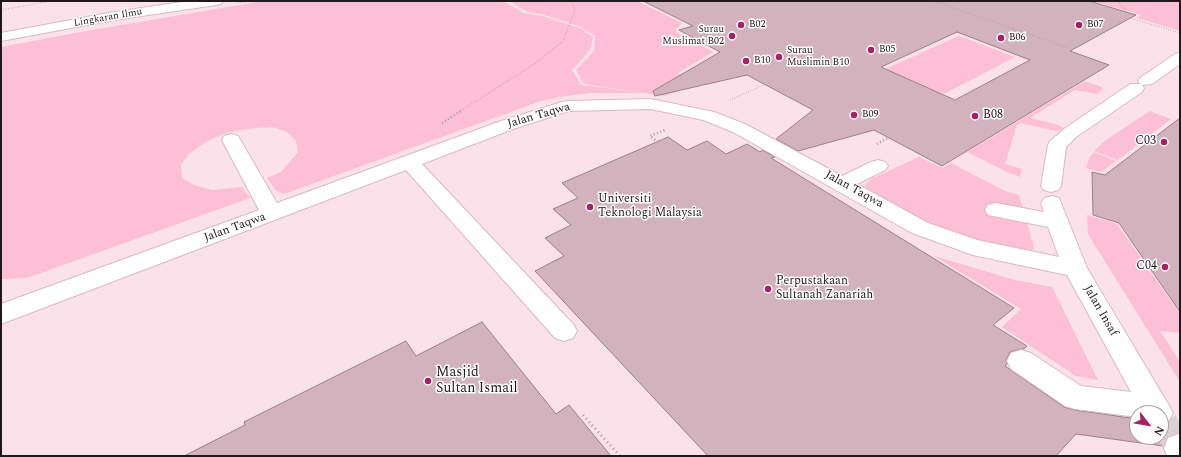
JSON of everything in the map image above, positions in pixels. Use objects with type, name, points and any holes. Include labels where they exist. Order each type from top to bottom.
[{"type":"street","name":"Lingkaran Ilmu","points":[[1,37],[114,16],[216,1]]},
{"type":"street","name":"Jalan Insaf","points":[[1153,405],[1075,268],[1053,204],[1057,145],[1070,133],[1180,57]]},
{"type":"street","name":"Jalan Taqwa","points":[[1,314],[508,125],[568,106],[651,104],[708,116],[739,128],[920,228],[973,247],[1075,268]]},
{"type":"street","points":[[231,140],[272,214]]},
{"type":"street","points":[[409,162],[564,331]]},
{"type":"street","points":[[842,184],[878,166]]},
{"type":"street","points":[[996,210],[1053,204]]},
{"type":"street","points":[[1021,361],[1075,397],[1129,409]]},
{"type":"path","points":[[1,10],[50,1]]},
{"type":"path","points":[[439,125],[536,63],[563,41],[575,11],[572,1]]},
{"type":"path","points":[[933,1],[1066,47]]},
{"type":"path","points":[[1117,1],[1128,13]]},
{"type":"path","points":[[1130,18],[1180,33]]},
{"type":"path","points":[[732,99],[775,80]]},
{"type":"path","points":[[658,142],[650,136],[661,132]]},
{"type":"path","points":[[584,415],[620,456]]},
{"type":"shaded area","name":"Universiti Teknologi Malaysia","points":[[1,1],[1180,1],[1180,456],[1,456]]},
{"type":"shaded area","points":[[263,1],[504,1],[523,13],[542,16],[580,28],[593,37],[590,50],[572,70],[581,85],[644,93],[590,93],[541,101],[284,194],[276,191],[267,178],[281,172],[298,152],[296,141],[287,132],[273,127],[240,130],[223,134],[204,143],[189,154],[181,165],[182,178],[194,185],[212,190],[242,187],[250,198],[27,278],[1,279],[1,47]]},
{"type":"shaded area","points":[[509,1],[637,1],[682,23],[676,29],[676,32],[713,52],[678,73],[695,85],[665,96],[584,84],[576,70],[594,51],[595,36],[581,27],[545,15],[526,11]]},
{"type":"shaded area","points":[[1092,1],[1180,1],[1180,31],[1137,18],[1141,15]]},
{"type":"shaded area","points":[[959,36],[1015,57],[944,94],[936,91],[923,97],[856,82]]},
{"type":"shaded area","points":[[1085,81],[1104,88],[1097,94],[1075,90],[1030,118],[1055,124],[1063,128],[1062,130],[1056,131],[1021,123],[1017,125],[1005,164],[1022,169],[1020,177],[967,152]]},
{"type":"shaded area","points":[[1150,111],[1171,119],[1118,160],[1094,151],[1106,140]]},
{"type":"shaded area","points":[[1094,152],[1116,161],[1101,172],[1086,168],[1089,158]]},
{"type":"shaded area","points":[[919,157],[943,168],[951,163],[1005,191],[1019,195],[1034,248],[1032,250],[1022,250],[977,240],[934,227],[865,187],[871,179]]},
{"type":"shaded area","points":[[1087,215],[1117,224],[1180,314],[1180,333],[1160,331],[1180,362],[1180,382],[1088,234]]},
{"type":"shaded area","points":[[934,256],[1015,280],[1052,287],[1098,380],[1076,376],[1002,327],[1021,309]]},
{"type":"building","points":[[643,1],[1089,1],[1136,15],[1070,51],[1109,65],[942,166],[874,130],[798,151],[776,139],[813,110],[747,75],[655,96],[653,91],[720,52],[679,30],[693,26]],"holes":[[[957,32],[1030,60],[955,100],[881,67]]]},
{"type":"building","points":[[1180,118],[1180,312],[1119,223],[1093,215],[1092,172],[1105,175]]},
{"type":"building","name":"Perpustakaan Sultanah Zanariah","points":[[668,137],[687,150],[707,141],[726,154],[747,144],[760,152],[762,150],[775,157],[771,158],[1014,308],[993,325],[1027,346],[1024,349],[1010,352],[1006,360],[1007,364],[1005,366],[1064,407],[1129,418],[1129,441],[1076,434],[1056,456],[708,456],[535,271],[564,256],[545,238],[571,225],[553,209],[578,198],[562,183]]},
{"type":"building","name":"Masjid Sultan Ismail","points":[[482,322],[556,414],[569,405],[611,456],[184,456],[245,425],[244,422],[406,341],[416,356]]},
{"type":"building","name":"Perpustakaan Sultanah Zanariah","points":[[1169,423],[1180,425],[1180,433],[1169,436]]},
{"type":"tunnel","points":[[1169,431],[1179,448]]},
{"type":"place","name":"B02","points":[[741,25]]},
{"type":"place","name":"B07","points":[[1079,25]]},
{"type":"place","name":"Surau Muslimat B02","points":[[732,36]]},
{"type":"place","name":"B06","points":[[1001,38]]},
{"type":"place","name":"B05","points":[[871,50]]},
{"type":"place","name":"Surau Muslimin B10","points":[[779,57]]},
{"type":"place","name":"B10","points":[[746,61]]},
{"type":"place","name":"B09","points":[[854,115]]},
{"type":"place","name":"B08","points":[[975,116]]},
{"type":"place","name":"C03","points":[[1164,142]]},
{"type":"place","name":"Universiti Teknologi Malaysia","points":[[590,207]]},
{"type":"place","name":"C04","points":[[1165,267]]},
{"type":"place","name":"Perpustakaan Sultanah Zanariah","points":[[768,289]]},
{"type":"place","name":"Masjid Sultan Ismail","points":[[428,381]]}]
